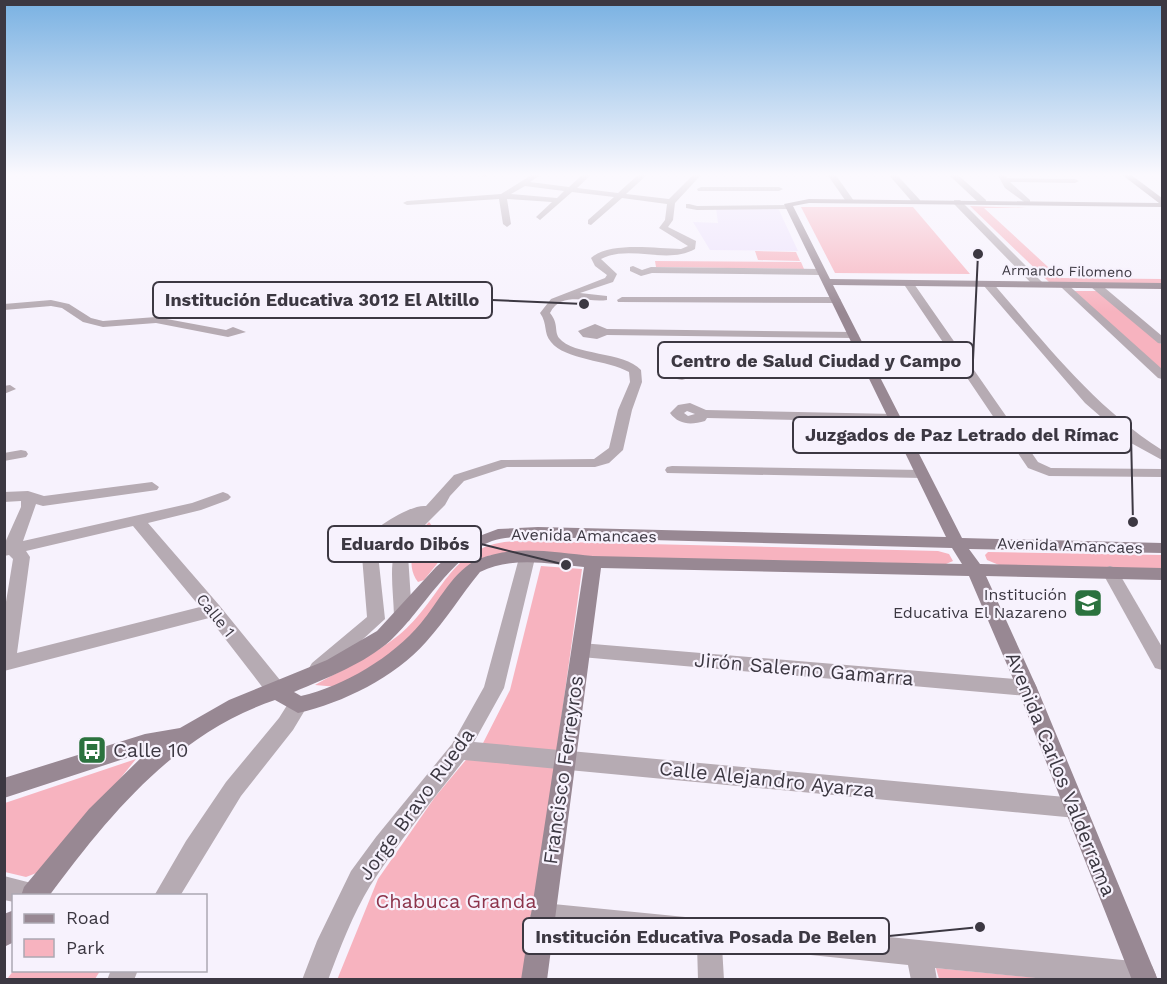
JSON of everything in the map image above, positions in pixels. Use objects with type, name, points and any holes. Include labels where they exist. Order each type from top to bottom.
[{"type":"street","points":[[506,220],[507,224]]},
{"type":"street","points":[[403,616],[400,555],[404,540],[412,527],[440,502],[442,494],[459,478],[506,463],[583,465],[604,460],[616,450],[625,410],[636,382],[636,370],[625,364],[564,348],[555,343],[552,337],[552,322],[545,313],[552,302],[559,298],[609,280],[612,274],[598,264],[596,258],[605,253],[683,252],[692,247],[693,243],[688,239],[665,231],[669,220]]},
{"type":"street","name":"Avenida Carlos Valderrama","points":[[795,220],[956,542],[975,570],[1027,688],[1144,977]]},
{"type":"street","points":[[975,220],[1039,285]]},
{"type":"street","points":[[651,270],[824,277]]},
{"type":"street","name":"Armando Filomeno","points":[[824,277],[908,283],[1162,286]]},
{"type":"street","points":[[908,283],[1033,465],[1049,472],[1162,473]]},
{"type":"street","points":[[988,284],[1105,416],[1130,436],[1162,456]]},
{"type":"street","points":[[1065,285],[1162,375]]},
{"type":"street","points":[[1095,285],[1162,341]]},
{"type":"street","points":[[559,298],[603,298],[612,303],[622,300],[836,300]]},
{"type":"street","points":[[4,307],[51,303],[64,306],[87,320],[103,324],[156,320],[228,334]]},
{"type":"street","points":[[605,332],[853,335]]},
{"type":"street","points":[[692,372],[872,374]]},
{"type":"street","points":[[702,414],[894,418]]},
{"type":"street","points":[[4,457],[21,454]]},
{"type":"street","points":[[672,470],[922,474]]},
{"type":"street","points":[[4,497],[28,496],[43,501],[152,487]]},
{"type":"street","points":[[8,550],[29,507],[28,496]]},
{"type":"street","points":[[8,550],[196,507],[224,497]]},
{"type":"street","points":[[312,674],[369,628],[376,619],[368,552],[374,537],[440,502]]},
{"type":"street","name":"Calle 1","points":[[137,521],[277,690],[298,705]]},
{"type":"street","name":"Avenida Amancaes","points":[[34,894],[109,800],[138,771],[183,736],[226,711],[277,690],[374,644],[403,616],[455,558],[470,545],[486,537],[503,534],[1162,548]]},
{"type":"street","points":[[8,550],[22,557],[5,664],[213,610]]},
{"type":"street","name":"Avenida Amancaes","points":[[298,705],[316,703],[336,694],[411,645],[474,568],[485,561],[527,558],[593,562],[1162,573]]},
{"type":"street","name":"Jorge Bravo Rueda","points":[[315,980],[326,950],[360,880],[384,845],[459,750],[494,688],[527,558]]},
{"type":"street","name":"Francisco Ferreyros","points":[[534,980],[593,562]]},
{"type":"street","points":[[1110,572],[1162,663]]},
{"type":"street","name":"Jirón Salerno Gamarra","points":[[581,650],[1027,688]]},
{"type":"street","points":[[167,894],[220,806],[246,771],[288,724],[298,705]]},
{"type":"street","points":[[4,788],[145,743],[183,736]]},
{"type":"street","name":"Calle Alejandro Ayarza","points":[[459,750],[1076,808]]},
{"type":"street","points":[[4,888],[29,894]]},
{"type":"street","points":[[543,916],[1144,977]]},
{"type":"street","points":[[709,932],[711,980]]},
{"type":"street","points":[[919,953],[924,980]]},
{"type":"shaded area","points":[[718,220],[784,220],[798,251],[710,250],[693,222],[718,223]]},
{"type":"green space","points":[[808,220],[924,220],[970,274],[835,273]]},
{"type":"green space","points":[[984,220],[997,220],[1060,278],[1162,279],[1162,284],[1049,282]]},
{"type":"green space","points":[[755,251],[796,252],[800,261],[758,260]]},
{"type":"green space","points":[[655,261],[801,262],[804,269],[656,267]]},
{"type":"green space","points":[[1073,291],[1097,291],[1162,345],[1162,374]]},
{"type":"green space","points":[[429,522],[432,526],[473,532],[449,549],[424,580],[418,582],[412,567],[413,550],[419,535]]},
{"type":"green space","points":[[520,541],[938,551],[949,554],[953,561],[946,564],[491,555],[476,561],[405,645],[338,687],[315,685],[369,655],[399,635],[414,620],[450,574],[478,550],[496,543]]},
{"type":"green space","points":[[988,552],[1162,555],[1162,569],[999,565],[987,560],[985,555]]},
{"type":"green space","points":[[541,566],[582,569],[556,756],[480,749],[510,690]]},
{"type":"green space","name":"Chabuca Granda","points":[[470,755],[556,765],[522,979],[337,980],[378,879],[435,797]]},
{"type":"green space","points":[[136,759],[47,869],[26,877],[5,872],[5,803]]},
{"type":"green space","points":[[936,968],[1050,979],[939,979]]},
{"type":"green space","points":[[12,972],[99,972],[95,979],[7,979]]},
{"type":"place","name":"Centro de Salud Ciudad y Campo","points":[[978,254]]},
{"type":"place","name":"Institución Educativa 3012 El Altillo","points":[[584,304]]},
{"type":"place","name":"Juzgados de Paz Letrado del Rímac","points":[[1133,522]]},
{"type":"place","name":"Eduardo Dibós","points":[[566,565]]},
{"type":"place","name":"Institución Educativa El Nazareno","points":[[1088,603]]},
{"type":"place","name":"Calle 10","points":[[92,750]]},
{"type":"place","name":"Institución Educativa Posada De Belen","points":[[980,927]]}]
